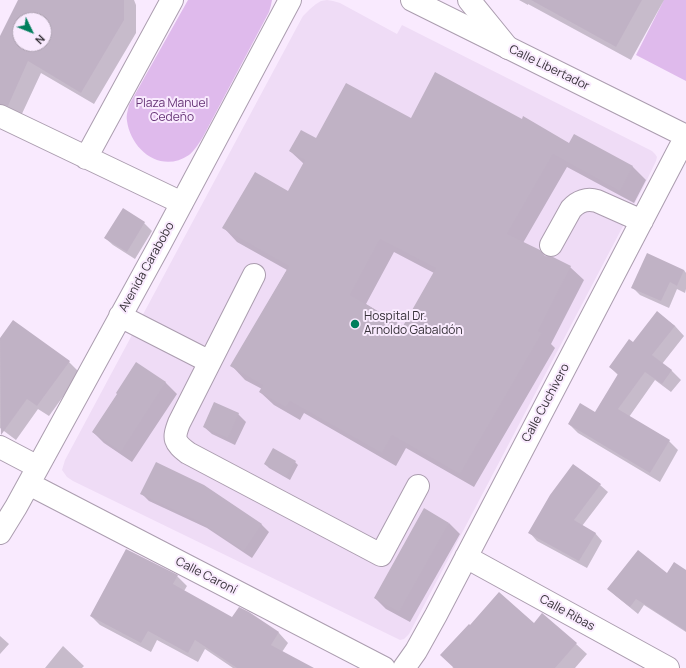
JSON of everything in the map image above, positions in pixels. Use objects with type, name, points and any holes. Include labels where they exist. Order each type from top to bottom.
[{"type":"main road","points":[[155,32],[157,0]]},
{"type":"main road","points":[[86,158],[172,0]]},
{"type":"main road","name":"Avenida Carabobo","points":[[0,533],[16,507],[182,203],[290,0]]},
{"type":"main road","name":"Calle Libertador","points":[[412,0],[686,136]]},
{"type":"main road","points":[[469,0],[508,48]]},
{"type":"main road","points":[[0,116],[182,203]]},
{"type":"main road","name":"Calle Cuchivero","points":[[404,668],[436,615],[686,136]]},
{"type":"main road","points":[[551,245],[570,209],[582,201],[591,199],[597,201],[642,221]]},
{"type":"main road","points":[[254,274],[179,423],[175,434],[179,445],[188,453],[381,555],[418,486]]},
{"type":"main road","points":[[120,316],[210,362]]},
{"type":"main road","name":"Calle Caroní","points":[[0,447],[33,475],[384,668]]},
{"type":"main road","name":"Calle Ribas","points":[[466,558],[668,668]]},
{"type":"shaded area","name":"Hospital Dr. Arnoldo Gabaldón","points":[[327,0],[340,3],[397,34],[402,25],[652,151],[657,157],[643,188],[409,634],[404,639],[400,640],[73,481],[67,477],[62,470],[65,460],[303,16],[316,4]]},
{"type":"green space","name":"Plaza Manuel Cedeño","points":[[188,0],[272,0],[269,12],[199,143],[189,155],[178,160],[168,162],[149,156],[141,150],[134,141],[130,132],[127,115],[129,105]]},
{"type":"green space","points":[[664,0],[686,0],[686,81],[636,55]]},
{"type":"building","points":[[18,0],[124,0],[124,20],[81,93],[28,61],[8,106],[0,104],[0,36],[12,12]]},
{"type":"building","points":[[531,0],[642,0],[616,47]]},
{"type":"building","points":[[435,72],[522,119],[523,116],[569,143],[574,134],[633,166],[620,191],[553,154],[507,234],[540,250],[545,256],[553,257],[571,266],[538,331],[542,333],[460,474],[392,435],[382,453],[290,401],[286,407],[259,392],[263,385],[230,366],[289,266],[222,228],[255,172],[288,191],[305,160],[289,151],[301,130],[316,138],[346,83],[411,118]],"holes":[[[380,239],[436,268],[403,326],[350,295]]]},
{"type":"building","points":[[123,208],[145,222],[127,252],[104,238]]},
{"type":"building","points":[[647,253],[684,270],[677,286],[670,282],[661,301],[631,288]]},
{"type":"building","points":[[657,311],[675,326],[652,355],[672,370],[662,384],[645,372],[618,409],[670,440],[650,473],[568,424],[580,403],[595,412],[618,374],[609,367],[629,339],[633,342]]},
{"type":"building","points":[[13,320],[70,361],[37,406],[27,399],[1,435],[0,338]]},
{"type":"building","points":[[136,362],[166,382],[121,452],[92,432]]},
{"type":"building","points":[[214,402],[239,413],[228,438],[203,427]]},
{"type":"building","points":[[273,448],[296,461],[286,477],[264,464]]},
{"type":"building","points":[[156,462],[204,485],[262,524],[244,551],[198,521],[140,494]]},
{"type":"building","points":[[573,464],[601,484],[574,520],[596,533],[579,561],[528,533],[550,495]]},
{"type":"building","points":[[424,508],[449,523],[399,612],[374,598]]},
{"type":"building","points":[[126,549],[178,575],[173,584],[232,617],[239,607],[249,612],[279,632],[271,645],[314,668],[237,668],[195,640],[188,653],[148,631],[141,643],[90,616]]},
{"type":"building","points":[[638,550],[667,573],[674,562],[686,570],[686,631],[636,599],[630,607],[607,589]]},
{"type":"building","points":[[499,592],[534,623],[542,613],[577,643],[555,668],[454,668],[440,655],[469,624],[470,625]]},
{"type":"place","name":"Hospital Dr. Arnoldo Gabaldón","points":[[355,324]]}]
